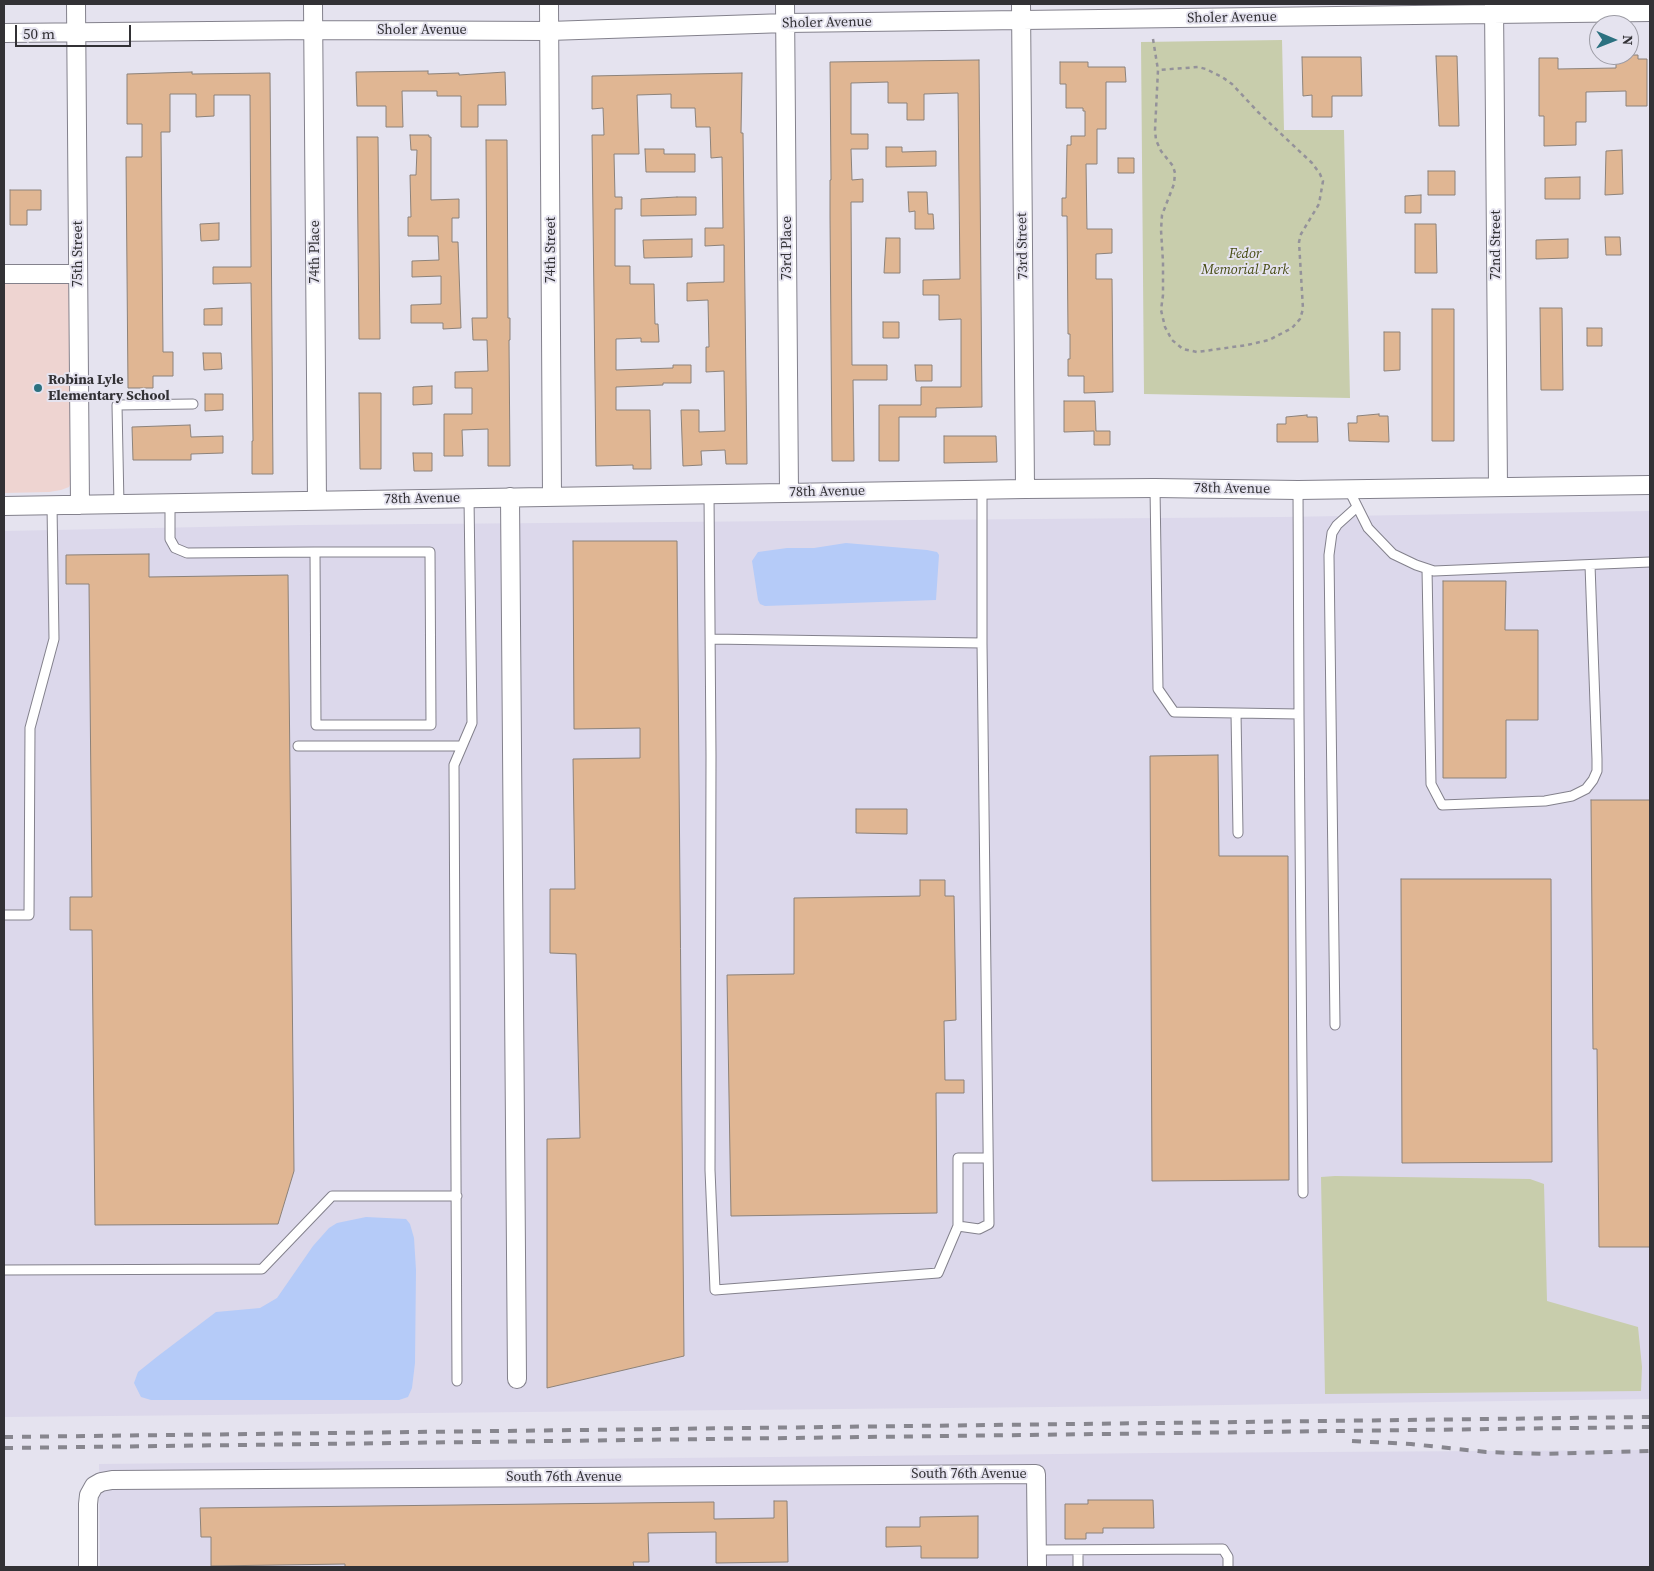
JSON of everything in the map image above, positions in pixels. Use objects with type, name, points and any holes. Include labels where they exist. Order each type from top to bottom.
[{"type":"street","name":"75th Street","points":[[76,4],[80,505]]},
{"type":"street","name":"74th Place","points":[[313,4],[317,501]]},
{"type":"street","name":"74th Street","points":[[549,4],[552,497]]},
{"type":"street","name":"73rd Place","points":[[786,4],[789,493]]},
{"type":"street","name":"Sholer Avenue","points":[[4,33],[313,30],[549,31],[786,23],[1021,12],[1494,9],[1650,12]]},
{"type":"street","name":"72nd Street","points":[[1494,9],[1498,487]]},
{"type":"street","name":"73rd Street","points":[[1021,12],[1025,489]]},
{"type":"street","points":[[4,274],[78,274]]},
{"type":"street","name":"78th Avenue","points":[[4,506],[1025,489],[1348,490],[1650,485]]},
{"type":"street","points":[[510,497],[517,1379]]},
{"type":"street","name":"South 76th Avenue","points":[[88,1567],[89,1495],[94,1486],[112,1480],[1036,1474],[1037,1550]]},
{"type":"street","points":[[1037,1550],[1037,1567]]},
{"type":"lane","points":[[119,504],[117,405],[193,404]]},
{"type":"lane","points":[[1155,488],[1158,689],[1174,712],[1299,714]]},
{"type":"lane","points":[[958,1226],[979,1228],[989,1224],[982,490]]},
{"type":"lane","points":[[1298,490],[1303,1193]]},
{"type":"lane","points":[[1348,490],[1368,528],[1393,554],[1434,571],[1650,562]]},
{"type":"lane","points":[[709,494],[711,639],[710,1170],[714,1290],[938,1273],[958,1226],[958,1158],[988,1158]]},
{"type":"lane","points":[[457,1381],[454,765],[472,723],[469,498]]},
{"type":"lane","points":[[170,504],[170,539],[175,548],[188,553],[316,552],[430,552],[431,725],[316,725],[316,552]]},
{"type":"lane","points":[[4,915],[29,915],[30,728],[54,639],[52,505]]},
{"type":"lane","points":[[1335,1026],[1329,555],[1332,533],[1337,525],[1357,507]]},
{"type":"lane","points":[[1426,569],[1431,784],[1442,805],[1545,801],[1572,796],[1586,789],[1593,780],[1597,771],[1597,759],[1590,565]]},
{"type":"lane","points":[[711,639],[982,644]]},
{"type":"lane","points":[[1236,713],[1238,834]]},
{"type":"lane","points":[[298,746],[462,746]]},
{"type":"lane","points":[[4,1270],[262,1269],[332,1196],[457,1196]]},
{"type":"lane","points":[[1037,1550],[1223,1549],[1228,1557],[1228,1567]]},
{"type":"lane","points":[[1078,1550],[1078,1567]]},
{"type":"path","points":[[1154,38],[1158,70],[1156,140],[1161,151],[1173,166],[1175,173],[1174,184],[1162,215],[1161,230],[1163,262],[1161,310],[1165,327],[1172,340],[1183,349],[1197,352],[1269,340],[1292,328],[1300,319],[1303,310],[1299,242],[1301,234],[1319,204],[1323,182],[1320,174],[1312,163],[1258,112],[1232,84],[1206,69],[1198,67],[1158,70]]},
{"type":"shaded area","name":"Robina Lyle Elementary School","points":[[4,278],[67,282],[71,289],[73,478],[69,487],[61,490],[4,493]]},
{"type":"shaded area","points":[[1650,511],[1650,1399],[1155,1406],[4,1417],[4,531],[301,525],[1282,517]]},
{"type":"shaded area","points":[[1650,1450],[1650,1567],[100,1567],[99,1464]]},
{"type":"green space","name":"Fedor Memorial Park","points":[[1282,40],[1284,130],[1344,130],[1350,398],[1144,394],[1141,42]]},
{"type":"green space","points":[[1321,1177],[1530,1179],[1544,1184],[1547,1301],[1638,1327],[1642,1367],[1641,1391],[1325,1394]]},
{"type":"water","points":[[846,543],[937,552],[939,555],[936,600],[765,606],[760,604],[752,561],[758,552],[787,548],[814,548]]},
{"type":"water","points":[[366,1217],[406,1219],[410,1224],[414,1238],[416,1270],[415,1363],[412,1388],[408,1397],[399,1400],[151,1400],[141,1397],[134,1383],[138,1372],[158,1356],[216,1312],[260,1308],[277,1298],[313,1246],[329,1228],[337,1223]]},
{"type":"building","points":[[1436,56],[1457,56],[1459,126],[1439,126]]},
{"type":"building","points":[[1302,57],[1361,57],[1362,96],[1332,96],[1332,117],[1312,117],[1312,95],[1303,96]]},
{"type":"building","points":[[1539,58],[1558,58],[1558,69],[1616,68],[1616,65],[1639,65],[1639,59],[1647,59],[1647,106],[1626,106],[1626,91],[1586,92],[1586,122],[1576,122],[1576,145],[1544,146],[1544,116],[1539,116]]},
{"type":"building","points":[[979,60],[982,407],[936,408],[936,417],[899,417],[899,461],[879,461],[879,405],[921,405],[921,387],[961,387],[961,319],[939,320],[939,295],[923,295],[923,280],[960,279],[958,93],[924,94],[924,120],[907,120],[907,103],[888,103],[888,82],[851,83],[851,134],[868,134],[868,149],[851,149],[852,180],[863,179],[863,202],[851,202],[852,365],[887,365],[887,380],[853,380],[854,461],[832,461],[830,62]]},
{"type":"building","points":[[1060,62],[1088,62],[1088,67],[1125,67],[1126,82],[1106,82],[1106,129],[1097,129],[1097,164],[1086,164],[1087,229],[1112,229],[1112,253],[1096,254],[1096,279],[1112,279],[1113,392],[1084,393],[1084,376],[1068,376],[1070,334],[1068,334],[1067,216],[1062,216],[1062,198],[1066,198],[1067,145],[1071,145],[1071,136],[1085,136],[1085,111],[1083,111],[1083,108],[1066,108],[1066,84],[1060,84]]},
{"type":"building","points":[[428,71],[428,74],[459,73],[459,75],[505,72],[506,105],[478,105],[478,127],[461,127],[461,96],[437,96],[437,91],[402,91],[403,127],[386,127],[386,106],[357,106],[356,72]]},
{"type":"building","points":[[192,72],[192,74],[270,73],[273,474],[252,474],[251,283],[213,284],[213,267],[251,267],[250,95],[214,95],[214,116],[196,117],[196,94],[170,94],[170,132],[161,132],[163,352],[173,352],[173,376],[153,376],[153,388],[128,388],[126,157],[142,157],[142,124],[127,124],[127,74]]},
{"type":"building","points":[[742,73],[741,133],[743,133],[747,464],[726,464],[725,450],[701,451],[702,465],[683,466],[681,410],[699,410],[699,432],[725,431],[724,371],[706,372],[706,347],[709,347],[708,300],[687,301],[687,283],[724,282],[724,245],[705,246],[705,228],[723,228],[722,157],[711,158],[710,127],[696,127],[695,108],[671,108],[671,94],[637,95],[639,154],[614,154],[615,197],[622,197],[622,209],[615,209],[615,266],[630,266],[630,284],[654,284],[655,324],[658,324],[659,342],[641,342],[641,338],[616,339],[616,370],[673,368],[673,365],[691,365],[691,383],[616,387],[616,410],[650,410],[651,469],[633,469],[633,465],[596,466],[592,135],[604,135],[603,108],[592,109],[592,76]]},
{"type":"building","points":[[410,135],[429,135],[431,137],[431,200],[459,199],[459,218],[452,218],[452,242],[458,242],[461,328],[443,329],[443,323],[411,323],[411,305],[441,304],[441,276],[412,277],[412,261],[439,260],[438,236],[408,236],[408,217],[411,217],[410,175],[416,175],[417,150],[411,150]]},
{"type":"building","points":[[357,137],[378,137],[380,339],[359,339]]},
{"type":"building","points":[[486,140],[507,140],[510,466],[488,466],[488,429],[462,430],[463,456],[444,456],[444,414],[472,414],[472,388],[455,388],[455,372],[488,371],[487,340],[473,340],[472,318],[487,318]]},
{"type":"building","points":[[886,147],[902,147],[902,152],[936,151],[936,166],[886,167]]},
{"type":"building","points":[[645,149],[664,149],[664,154],[695,154],[695,172],[646,172]]},
{"type":"building","points":[[1622,150],[1623,194],[1605,195],[1606,151]]},
{"type":"building","points":[[1118,158],[1134,158],[1134,173],[1118,173]]},
{"type":"building","points":[[1428,171],[1455,171],[1455,195],[1428,195]]},
{"type":"building","points":[[1580,177],[1580,199],[1545,199],[1545,178]]},
{"type":"building","points":[[10,190],[41,190],[41,210],[27,210],[27,225],[10,225]]},
{"type":"building","points":[[908,192],[927,192],[928,214],[933,214],[934,229],[915,229],[915,211],[909,212]]},
{"type":"building","points":[[1421,195],[1421,213],[1405,213],[1405,196]]},
{"type":"building","points":[[696,197],[696,215],[641,216],[641,199]]},
{"type":"building","points":[[219,223],[219,240],[201,241],[200,224]]},
{"type":"building","points":[[1415,224],[1436,224],[1437,273],[1415,273]]},
{"type":"building","points":[[1605,237],[1620,237],[1621,255],[1606,255]]},
{"type":"building","points":[[886,238],[900,238],[900,273],[884,273]]},
{"type":"building","points":[[692,239],[692,257],[644,258],[643,240]]},
{"type":"building","points":[[1568,239],[1568,258],[1536,259],[1536,240]]},
{"type":"building","points":[[222,308],[222,325],[204,325],[204,309]]},
{"type":"building","points":[[1540,308],[1562,308],[1563,390],[1541,390]]},
{"type":"building","points":[[1432,309],[1454,309],[1454,441],[1432,441]]},
{"type":"building","points":[[883,322],[899,322],[899,338],[883,338]]},
{"type":"building","points":[[1587,328],[1602,328],[1602,346],[1587,346]]},
{"type":"building","points":[[1384,332],[1400,332],[1400,370],[1384,371]]},
{"type":"building","points":[[203,353],[221,353],[222,369],[204,370]]},
{"type":"building","points":[[915,365],[932,365],[932,381],[916,381]]},
{"type":"building","points":[[432,386],[432,404],[413,405],[413,387]]},
{"type":"building","points":[[359,393],[381,393],[381,469],[360,469]]},
{"type":"building","points":[[205,394],[223,394],[223,410],[205,411]]},
{"type":"building","points":[[1064,401],[1095,401],[1096,431],[1110,431],[1110,445],[1094,445],[1094,431],[1064,432]]},
{"type":"building","points":[[1379,414],[1379,416],[1388,416],[1389,442],[1349,441],[1348,423],[1357,423],[1357,416]]},
{"type":"building","points":[[1307,415],[1307,417],[1317,417],[1318,442],[1277,442],[1277,424],[1286,424],[1286,417]]},
{"type":"building","points":[[190,425],[191,437],[223,436],[223,453],[191,454],[191,460],[133,460],[132,427]]},
{"type":"building","points":[[944,436],[996,436],[997,462],[944,463]]},
{"type":"building","points":[[413,453],[432,453],[432,471],[414,471]]},
{"type":"building","points":[[573,541],[677,541],[684,1356],[547,1388],[547,1139],[580,1138],[576,954],[550,953],[550,889],[575,889],[573,759],[640,758],[640,728],[574,729]]},
{"type":"building","points":[[149,554],[149,577],[288,575],[294,1171],[278,1224],[95,1225],[92,930],[70,930],[70,897],[92,897],[89,584],[66,584],[66,555]]},
{"type":"building","points":[[1443,581],[1506,581],[1505,630],[1538,630],[1538,720],[1506,720],[1506,778],[1443,778]]},
{"type":"building","points":[[1218,755],[1219,856],[1288,856],[1289,1180],[1152,1181],[1150,756]]},
{"type":"building","points":[[1591,800],[1650,800],[1650,1247],[1599,1247],[1597,1049],[1593,1049]]},
{"type":"building","points":[[856,809],[907,809],[907,834],[856,833]]},
{"type":"building","points":[[1401,879],[1551,879],[1552,1162],[1402,1163]]},
{"type":"building","points":[[920,880],[945,880],[945,896],[954,896],[956,1020],[944,1021],[945,1080],[964,1080],[964,1093],[936,1093],[937,1213],[731,1216],[727,975],[794,974],[794,898],[920,896]]},
{"type":"building","points":[[1088,1500],[1153,1500],[1154,1528],[1103,1528],[1103,1533],[1086,1533],[1086,1539],[1065,1539],[1065,1504],[1088,1504]]},
{"type":"building","points":[[774,1501],[787,1501],[788,1562],[716,1563],[716,1532],[648,1533],[649,1562],[633,1562],[634,1567],[345,1567],[345,1564],[211,1566],[211,1537],[201,1537],[200,1508],[714,1502],[714,1519],[774,1518]]},
{"type":"building","points":[[978,1516],[978,1558],[921,1558],[921,1546],[886,1547],[886,1527],[920,1527],[920,1517]]},
{"type":"railway","points":[[4,1437],[1650,1417]]},
{"type":"railway","points":[[4,1448],[1650,1427]]},
{"type":"railway","points":[[1352,1441],[1411,1444],[1486,1452],[1545,1454],[1650,1451]]},
{"type":"place","name":"Robina Lyle Elementary School","points":[[38,388]]}]
